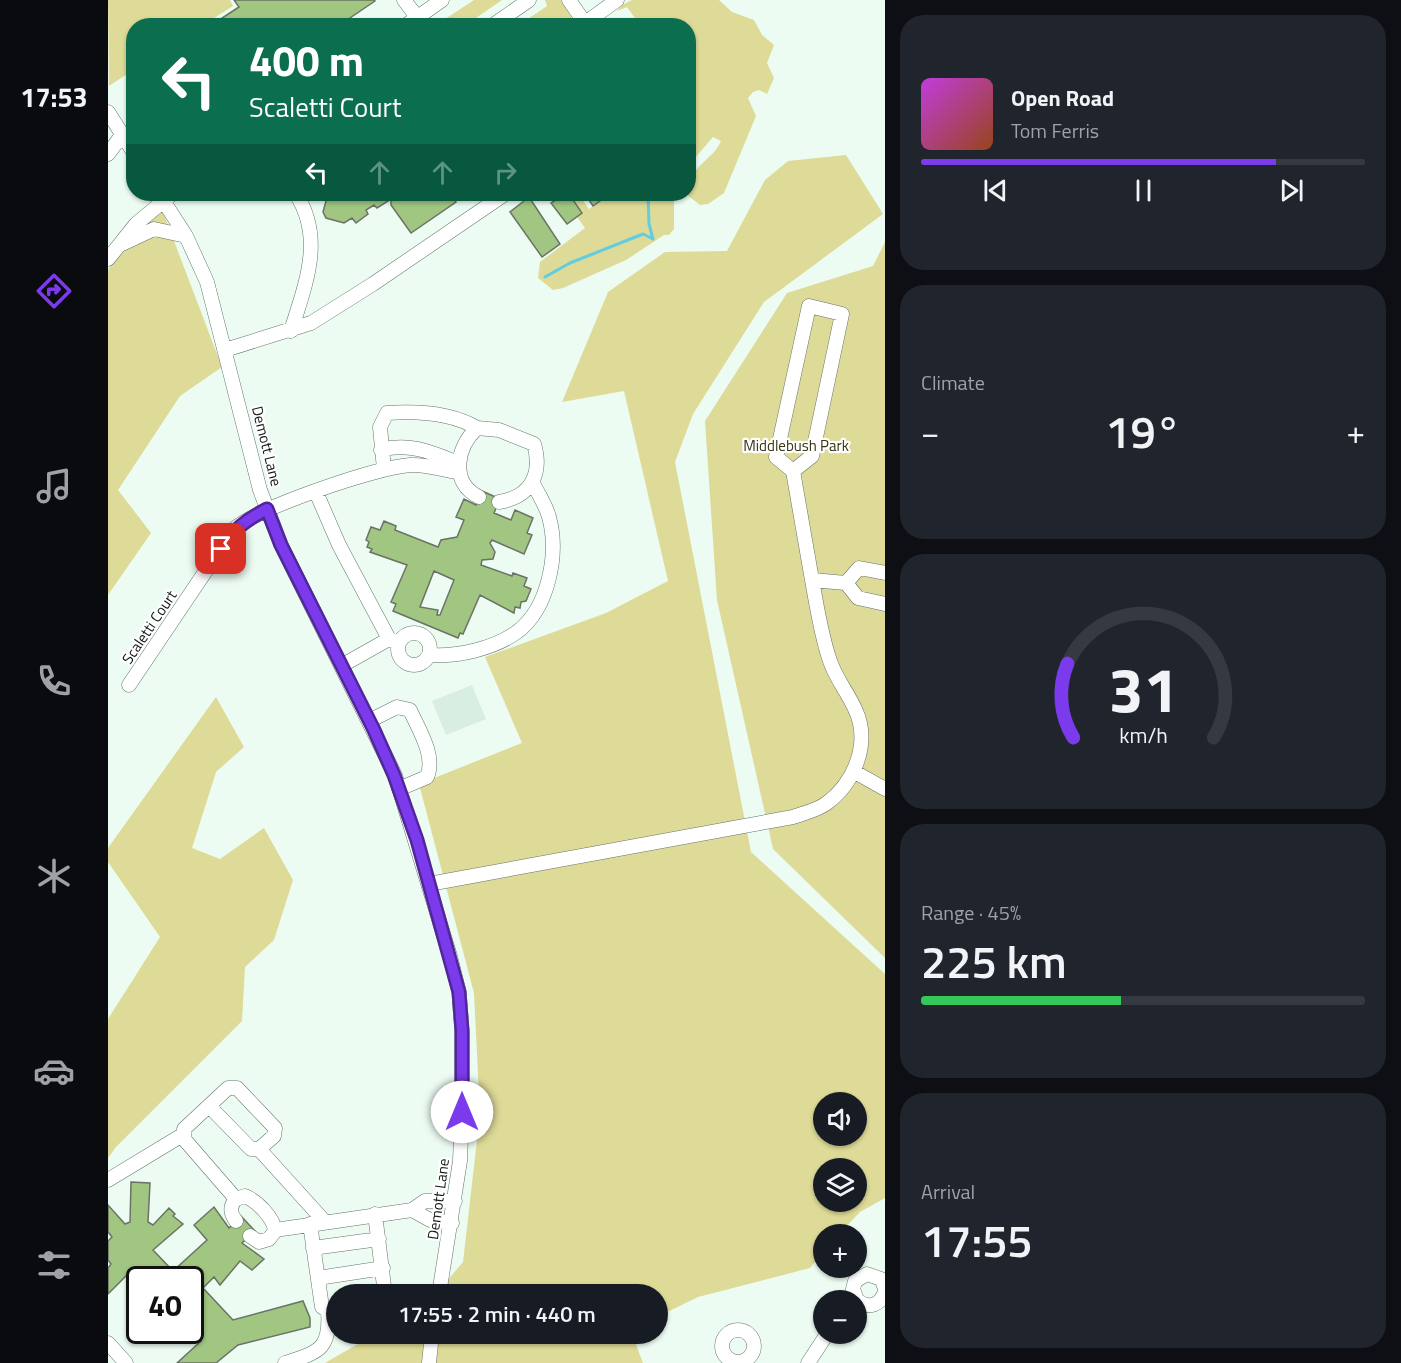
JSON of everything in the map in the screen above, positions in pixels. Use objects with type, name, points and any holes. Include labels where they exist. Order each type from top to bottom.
[{"type":"street","points":[[404,0],[417,17],[442,0]]},
{"type":"street","points":[[504,18],[530,0]]},
{"type":"street","points":[[569,0],[580,18]]},
{"type":"street","points":[[592,18],[617,0]]},
{"type":"street","points":[[108,112],[126,141]]},
{"type":"street","points":[[108,154],[122,135]]},
{"type":"street","points":[[112,254],[136,224],[160,201]]},
{"type":"street","name":"Demott Lane","points":[[168,201],[207,282],[260,490],[281,545],[369,721],[399,789],[429,884],[459,992],[462,1031],[461,1151],[452,1223],[441,1284]]},
{"type":"street","points":[[291,331],[310,269],[312,236],[305,208],[300,201]]},
{"type":"street","points":[[225,350],[311,323],[373,284],[495,201]]},
{"type":"street","points":[[112,254],[154,229],[186,236]]},
{"type":"street","points":[[429,884],[793,817],[826,804],[845,786],[859,760],[862,731],[856,710],[837,679],[829,659],[812,580],[793,471],[776,457],[809,306],[842,314],[812,456],[793,471]]},
{"type":"street","points":[[384,470],[380,427],[387,414],[402,412],[461,419],[477,428],[499,430],[534,444],[538,457],[538,471],[532,483],[524,493],[512,500],[499,502]]},
{"type":"street","points":[[477,428],[460,449],[459,468],[465,485],[479,497]]},
{"type":"street","points":[[381,450],[391,447],[416,447],[459,468]]},
{"type":"street","name":"Scaletti Court","points":[[129,685],[234,529],[244,520],[267,509],[384,470],[413,465],[459,468]]},
{"type":"street","points":[[429,655],[451,657],[506,638],[522,627],[537,608],[549,576],[552,530],[548,514],[532,483]]},
{"type":"street","points":[[316,492],[339,545],[394,641],[399,655],[406,663],[422,663],[429,655],[429,644],[418,633],[408,634],[394,641],[340,666]]},
{"type":"street","points":[[846,583],[859,568],[885,573]]},
{"type":"street","points":[[812,580],[846,583],[858,598],[885,604]]},
{"type":"street","points":[[369,721],[397,707],[410,710],[425,745],[431,767],[427,777],[399,789]]},
{"type":"street","points":[[853,771],[885,789]]},
{"type":"street","points":[[209,1106],[251,1149],[259,1149],[274,1136],[275,1128],[237,1088],[228,1088],[184,1129],[184,1139],[236,1199]]},
{"type":"street","points":[[108,1180],[184,1134]]},
{"type":"street","points":[[259,1149],[325,1221]]},
{"type":"street","points":[[236,1221],[231,1211],[236,1199],[245,1196],[252,1200],[273,1222],[275,1230],[273,1236],[259,1242],[250,1236]]},
{"type":"street","points":[[275,1230],[412,1210],[425,1201],[455,1201]]},
{"type":"street","points":[[412,1210],[430,1220],[452,1223]]},
{"type":"street","points":[[375,1214],[384,1284]]},
{"type":"street","points":[[310,1224],[322,1307],[326,1308]]},
{"type":"street","points":[[314,1248],[379,1239]]},
{"type":"street","points":[[318,1278],[383,1268]]},
{"type":"street","points":[[853,1290],[860,1276],[877,1275],[885,1290],[882,1300],[872,1306],[867,1304]]},
{"type":"street","points":[[285,1363],[317,1352],[326,1339]]},
{"type":"street","points":[[108,1343],[126,1363]]},
{"type":"street","points":[[429,1363],[431,1344]]},
{"type":"street","points":[[808,1363],[820,1344]]},
{"type":"shaded area","points":[[472,685],[486,719],[446,735],[432,701]]},
{"type":"green space","points":[[108,0],[230,0],[233,6],[214,18],[126,18],[126,75],[109,86]]},
{"type":"green space","points":[[474,0],[502,0],[476,18],[447,18]]},
{"type":"green space","points":[[545,0],[561,0],[572,18],[529,18],[547,6]]},
{"type":"green space","points":[[632,0],[719,0],[732,12],[754,20],[762,35],[774,45],[767,63],[774,78],[767,94],[759,90],[753,92],[748,98],[756,116],[724,193],[708,204],[700,205],[695,201],[696,170],[713,154],[721,141],[713,137],[696,157],[696,18],[635,18],[627,7],[617,11],[622,5]]},
{"type":"green space","points":[[846,155],[883,214],[764,302],[693,414],[675,462],[751,852],[885,974],[885,1198],[867,1208],[867,1158],[813,1158],[813,1212],[860,1212],[849,1224],[813,1224],[813,1264],[810,1268],[698,1297],[668,1312],[668,1284],[444,1284],[463,1262],[480,1114],[474,993],[419,784],[522,743],[485,657],[606,613],[668,581],[624,391],[562,402],[608,292],[665,252],[727,251],[765,180],[788,161]]},
{"type":"green space","points":[[159,201],[222,367],[180,396],[118,490],[151,533],[108,595],[108,270]]},
{"type":"green space","points":[[574,201],[583,201],[589,209],[601,201],[674,201],[674,229],[669,235],[664,235],[626,260],[563,288],[553,290],[538,278],[540,262],[585,228],[577,217],[582,212]]},
{"type":"green space","name":"Middlebush Park","points":[[885,242],[885,958],[773,849],[717,600],[705,421],[787,293],[873,266]]},
{"type":"green space","points":[[216,697],[244,747],[216,772],[192,848],[220,859],[264,828],[293,880],[274,940],[245,967],[242,1021],[116,1147],[108,1158],[108,1019],[160,937],[108,862],[108,848]]},
{"type":"green space","points":[[358,1344],[636,1344],[643,1363],[325,1363]]},
{"type":"building","points":[[234,0],[375,1],[350,18],[222,18],[239,7]]},
{"type":"building","points":[[326,201],[388,201],[377,208],[374,205],[366,210],[368,214],[356,223],[352,218],[344,223],[326,218],[323,212]]},
{"type":"building","points":[[391,201],[456,202],[411,233],[391,205]]},
{"type":"building","points":[[524,201],[532,201],[560,244],[542,257],[510,212]]},
{"type":"building","points":[[574,201],[582,213],[567,224],[551,203]]},
{"type":"building","points":[[590,201],[600,201],[593,206]]},
{"type":"building","points":[[482,491],[500,499],[494,513],[511,520],[515,510],[533,518],[527,533],[532,535],[524,554],[492,540],[490,543],[495,552],[493,559],[482,560],[481,565],[512,576],[513,573],[527,578],[524,586],[531,589],[526,601],[521,602],[520,608],[515,607],[514,613],[480,595],[463,634],[460,633],[458,638],[393,611],[396,604],[391,602],[407,565],[370,552],[372,549],[367,547],[369,542],[366,540],[371,527],[380,530],[384,521],[396,526],[395,530],[438,547],[441,540],[457,537],[464,520],[456,517],[464,499],[476,505]],"holes":[[[434,571],[454,580],[440,615],[437,615],[438,610],[420,607]]]},
{"type":"building","points":[[131,1182],[150,1183],[148,1222],[153,1225],[169,1208],[175,1214],[173,1216],[183,1224],[153,1250],[168,1266],[126,1266],[126,1276],[108,1294],[108,1268],[111,1264],[108,1260],[108,1241],[112,1237],[108,1232],[108,1205],[125,1224],[130,1222]]},
{"type":"building","points":[[214,1207],[229,1228],[241,1216],[255,1231],[242,1243],[264,1259],[252,1270],[240,1261],[220,1285],[214,1277],[204,1287],[204,1266],[178,1266],[207,1240],[194,1225]]},
{"type":"building","points":[[204,1289],[233,1320],[303,1301],[310,1318],[310,1327],[238,1345],[216,1363],[177,1363],[198,1344],[204,1344]]},
{"type":"waterway","points":[[648,201],[649,224],[653,239]]},
{"type":"waterway","points":[[545,277],[570,263],[643,234],[653,239]]},
{"type":"route","points":[[221,549],[234,529],[244,520],[267,509],[281,545],[374,730],[394,775],[417,840],[459,992],[462,1031],[462,1112]]}]
